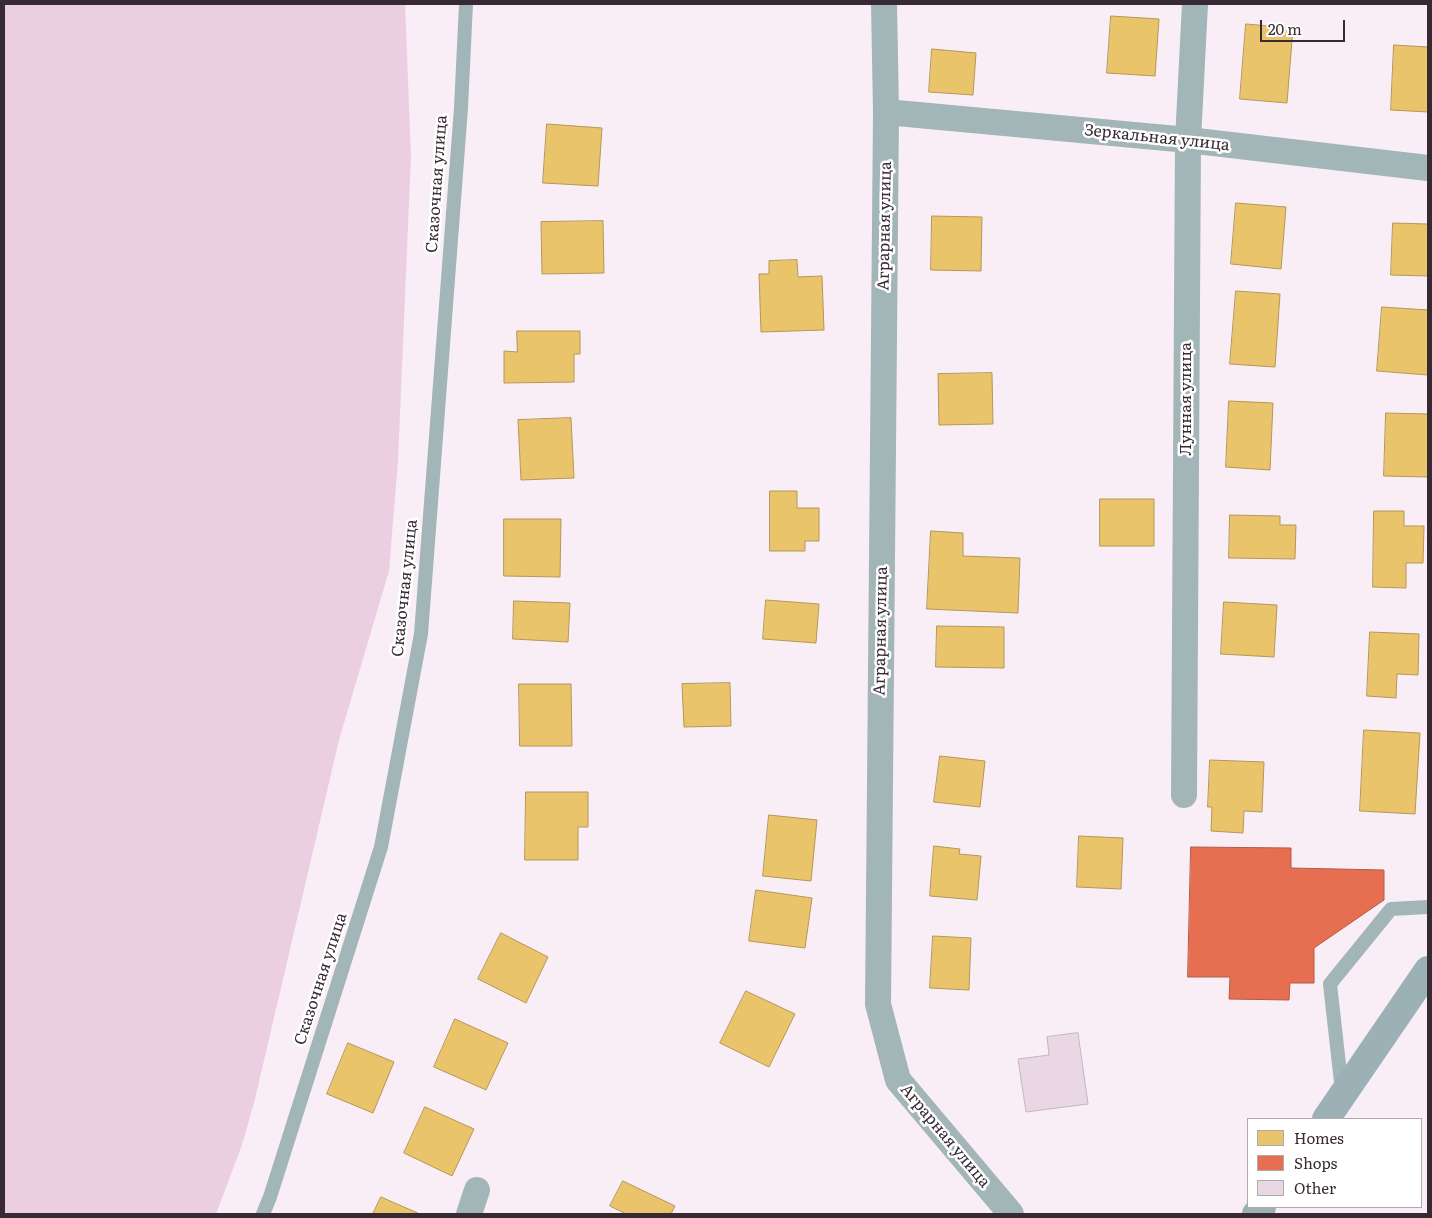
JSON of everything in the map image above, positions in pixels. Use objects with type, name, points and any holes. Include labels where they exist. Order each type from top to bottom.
[{"type":"main road","points":[[1327,1118],[1428,970]]},
{"type":"street","name":"Аграрная улица","points":[[884,4],[886,112],[878,1004],[898,1080],[1011,1214]]},
{"type":"street","name":"Лунная улица","points":[[1184,795],[1188,140],[1195,4]]},
{"type":"street","name":"Зеркальная улица","points":[[886,112],[1188,140],[1428,168]]},
{"type":"lane","name":"Сказочная улица","points":[[263,1214],[381,847],[421,634],[466,4]]},
{"type":"lane","points":[[1342,1096],[1330,984],[1391,908],[1428,907]]},
{"type":"shaded area","points":[[4,4],[405,4],[411,156],[398,461],[389,571],[339,740],[255,1099],[242,1145],[216,1214],[4,1214]]},
{"type":"building: Homes","points":[[1111,16],[1159,19],[1155,76],[1107,73]]},
{"type":"building: Homes","points":[[1246,24],[1293,28],[1287,103],[1240,99]]},
{"type":"building: Homes","points":[[1394,45],[1428,47],[1428,112],[1391,110]]},
{"type":"building: Homes","points":[[932,49],[976,53],[973,95],[929,92]]},
{"type":"building: Homes","points":[[547,124],[602,128],[598,186],[543,183]]},
{"type":"building: Homes","points":[[1236,203],[1286,207],[1281,269],[1231,264]]},
{"type":"building: Homes","points":[[932,216],[982,217],[981,271],[931,270]]},
{"type":"building: Homes","points":[[603,221],[604,273],[542,274],[541,222]]},
{"type":"building: Homes","points":[[1393,223],[1428,224],[1428,276],[1391,275]]},
{"type":"building: Homes","points":[[797,260],[798,277],[822,276],[824,330],[761,332],[759,274],[769,274],[769,261]]},
{"type":"building: Homes","points":[[1236,291],[1280,294],[1275,367],[1230,364]]},
{"type":"building: Homes","points":[[1382,307],[1428,310],[1428,375],[1377,371]]},
{"type":"building: Homes","points":[[517,331],[580,331],[580,354],[574,354],[574,382],[504,383],[504,351],[517,352]]},
{"type":"building: Homes","points":[[992,373],[993,424],[939,425],[938,374]]},
{"type":"building: Homes","points":[[1229,401],[1273,403],[1270,470],[1226,467]]},
{"type":"building: Homes","points":[[1386,413],[1428,414],[1428,477],[1384,476]]},
{"type":"building: Homes","points":[[571,418],[574,478],[521,480],[518,420]]},
{"type":"building: Homes","points":[[770,491],[797,491],[797,508],[819,508],[819,541],[805,541],[805,551],[770,551]]},
{"type":"building: Homes","points":[[1100,499],[1154,499],[1154,546],[1100,546]]},
{"type":"building: Homes","points":[[1374,511],[1404,511],[1404,526],[1424,526],[1423,563],[1406,563],[1406,588],[1373,587]]},
{"type":"building: Homes","points":[[1230,515],[1280,516],[1280,525],[1296,525],[1295,559],[1229,558]]},
{"type":"building: Homes","points":[[504,519],[561,519],[560,577],[504,576]]},
{"type":"building: Homes","points":[[931,531],[963,533],[963,556],[1020,558],[1018,613],[927,609]]},
{"type":"building: Homes","points":[[766,600],[819,604],[816,643],[763,639]]},
{"type":"building: Homes","points":[[514,601],[570,603],[568,642],[513,639]]},
{"type":"building: Homes","points":[[1224,602],[1277,605],[1274,657],[1221,654]]},
{"type":"building: Homes","points":[[937,626],[1004,627],[1004,668],[936,667]]},
{"type":"building: Homes","points":[[1370,632],[1419,634],[1418,675],[1397,674],[1396,698],[1367,696]]},
{"type":"building: Homes","points":[[730,683],[731,726],[684,727],[682,684]]},
{"type":"building: Homes","points":[[519,684],[571,684],[572,746],[520,746]]},
{"type":"building: Homes","points":[[1364,730],[1420,733],[1415,814],[1360,811]]},
{"type":"building: Homes","points":[[940,756],[985,761],[980,807],[934,802]]},
{"type":"building: Homes","points":[[1210,760],[1264,762],[1262,812],[1244,811],[1243,833],[1211,831],[1212,807],[1208,807]]},
{"type":"building: Homes","points":[[526,792],[588,792],[588,827],[578,827],[578,860],[525,860]]},
{"type":"building: Homes","points":[[769,815],[817,820],[811,881],[763,876]]},
{"type":"building: Homes","points":[[1079,836],[1123,838],[1121,889],[1077,887]]},
{"type":"building: Homes","points":[[934,846],[960,849],[959,854],[981,856],[977,900],[930,896]]},
{"type":"building: Homes","points":[[756,890],[812,898],[805,948],[749,941]]},
{"type":"building: Homes","points":[[501,933],[548,957],[526,1003],[478,979]]},
{"type":"building: Homes","points":[[933,936],[971,938],[969,990],[930,988]]},
{"type":"building: Homes","points":[[746,991],[795,1014],[769,1067],[720,1043]]},
{"type":"building: Homes","points":[[455,1019],[508,1043],[486,1090],[434,1067]]},
{"type":"building: Homes","points":[[348,1043],[394,1062],[373,1113],[327,1094]]},
{"type":"building: Homes","points":[[425,1107],[474,1129],[452,1176],[404,1153]]},
{"type":"building: Homes","points":[[623,1181],[675,1206],[671,1214],[626,1214],[610,1206]]},
{"type":"building: Homes","points":[[381,1197],[420,1214],[373,1214]]},
{"type":"building: Shops","points":[[1191,847],[1291,848],[1291,868],[1384,870],[1384,900],[1314,948],[1314,983],[1290,983],[1289,1000],[1229,999],[1230,977],[1188,977]]},
{"type":"building: Other","points":[[1078,1033],[1088,1104],[1026,1112],[1018,1059],[1049,1055],[1047,1037]]}]
